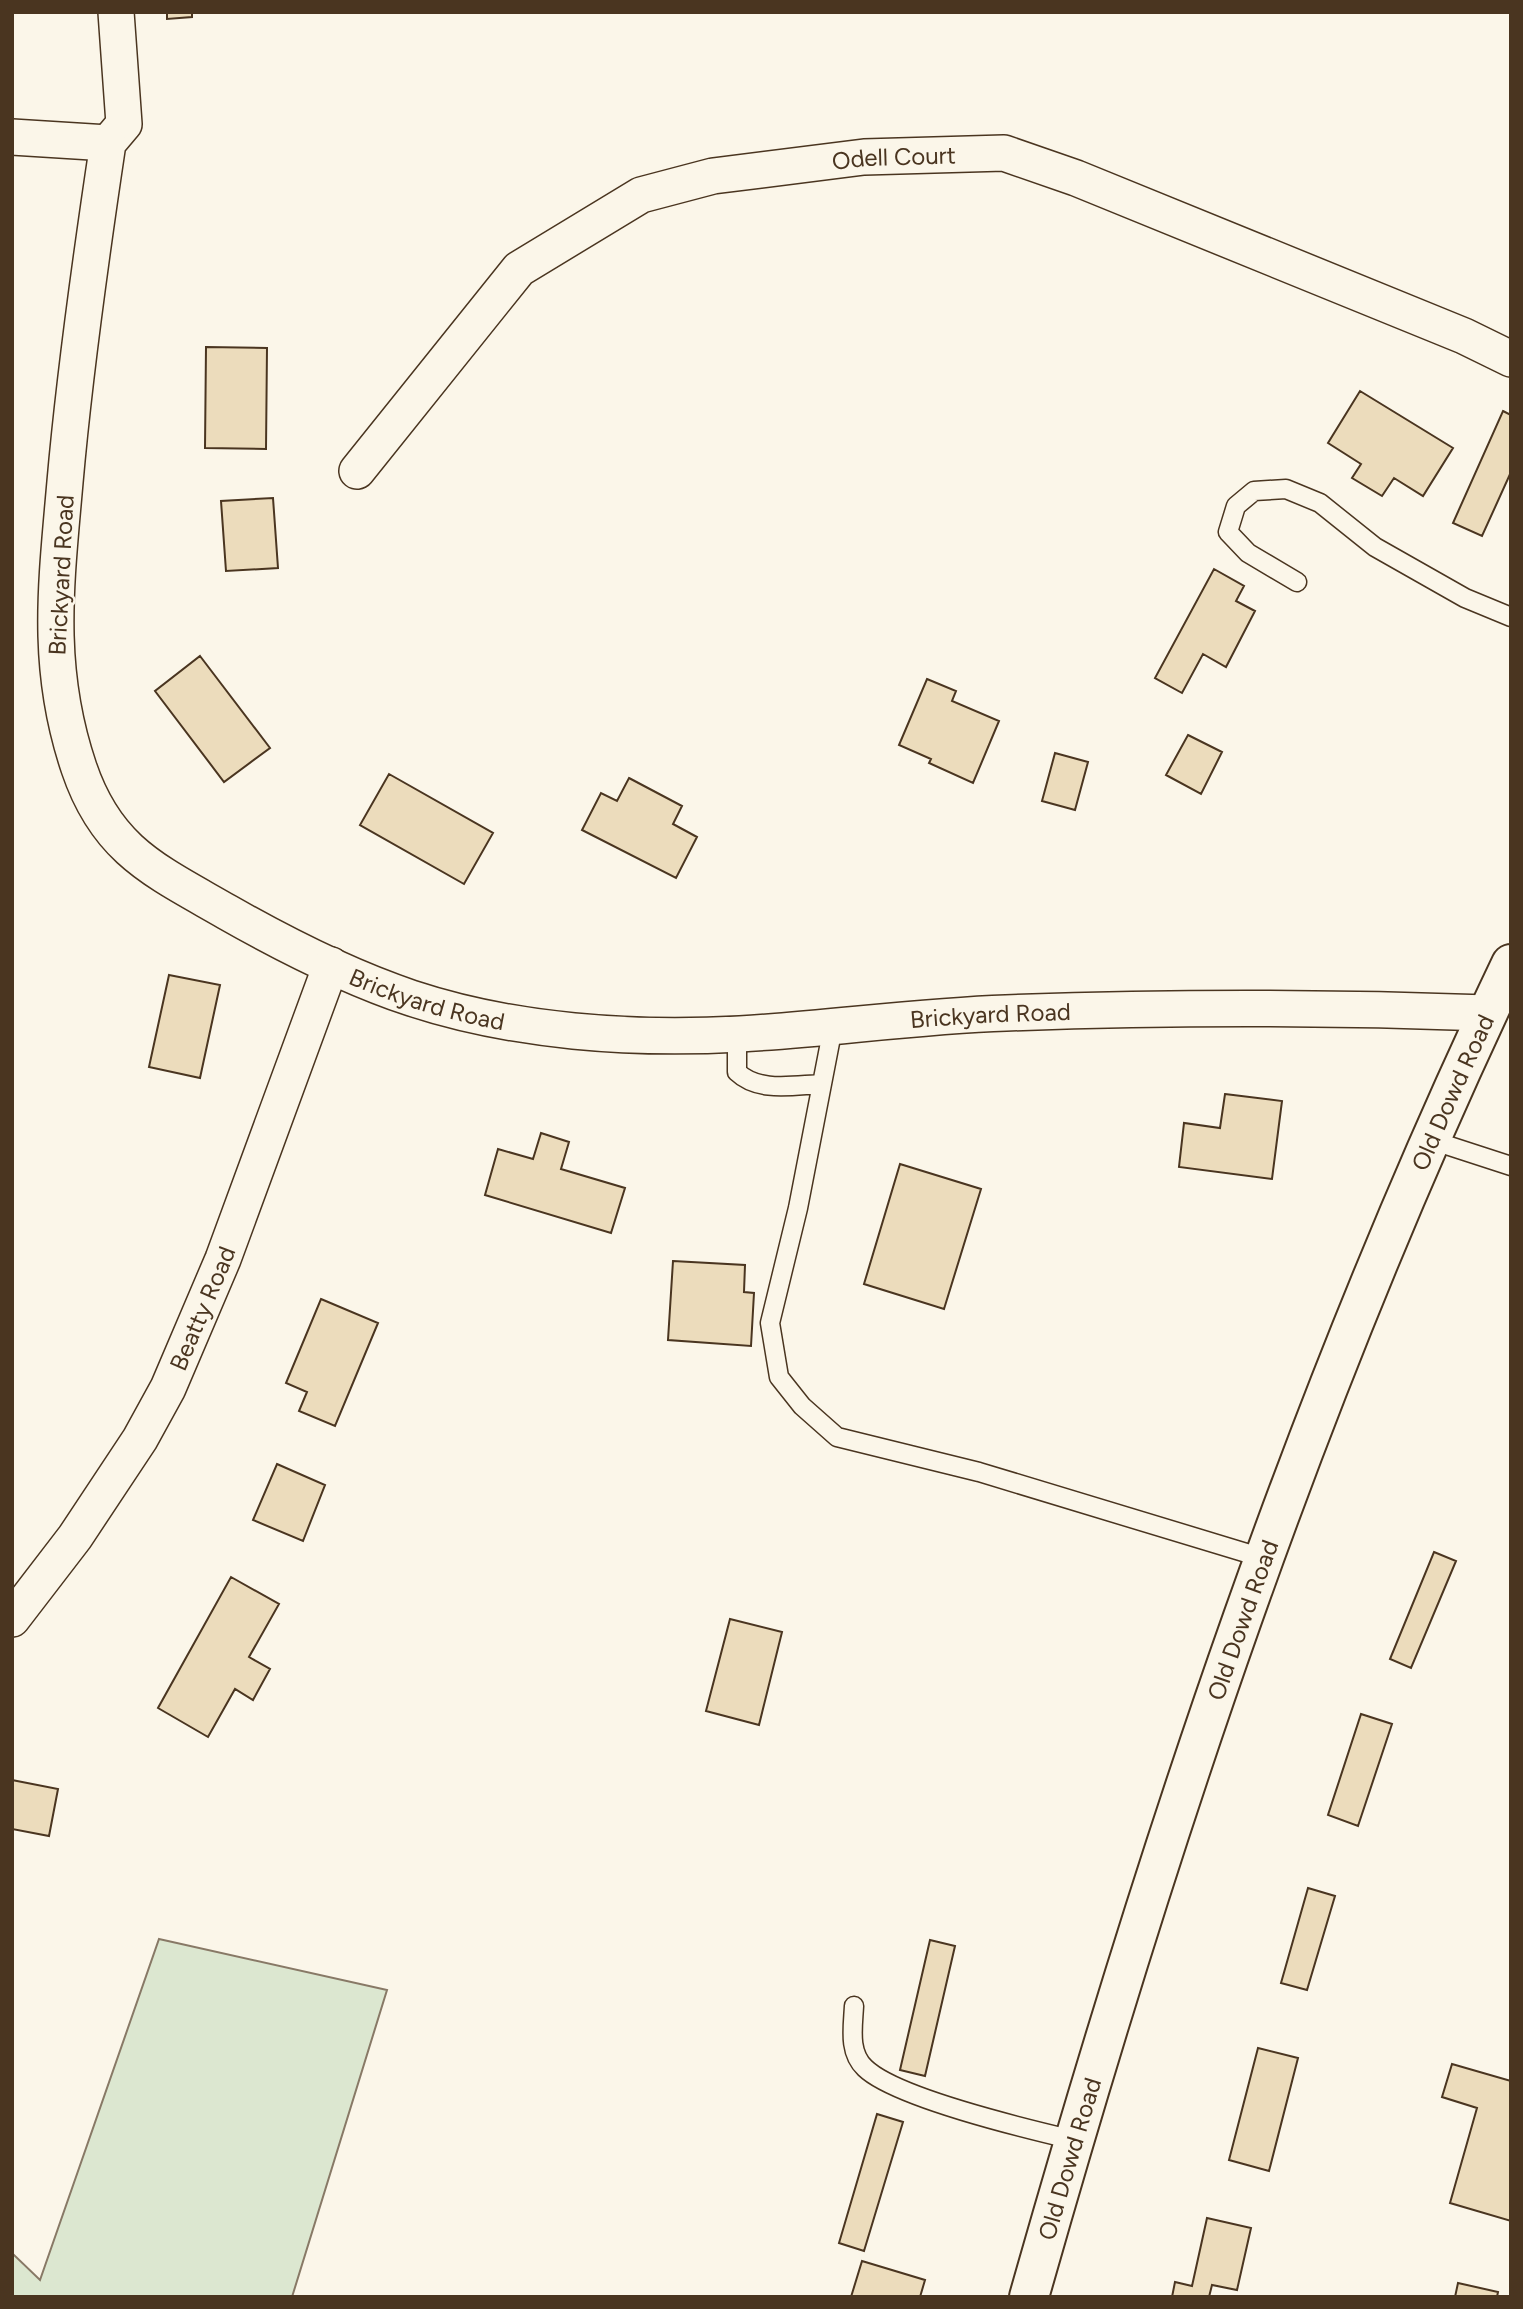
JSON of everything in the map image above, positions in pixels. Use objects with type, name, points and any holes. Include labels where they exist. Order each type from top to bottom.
[{"type":"street","name":"Brickyard Road","points":[[116,12],[124,124],[108,143],[75,371],[55,591],[54,637],[62,713],[81,774],[105,823],[121,844],[152,869],[254,927],[331,965],[416,1000],[542,1026],[609,1034],[737,1034],[1028,1012],[1303,1007],[1488,1013]]},
{"type":"street","points":[[12,138],[108,143]]},
{"type":"street","name":"Odell Court","points":[[357,471],[519,269],[641,195],[713,176],[864,157],[1004,153],[1076,178],[1464,336],[1511,359]]},
{"type":"street","name":"Beatty Road","points":[[12,1619],[80,1529],[140,1439],[168,1388],[223,1259],[331,965]]},
{"type":"street","name":"Old Dowd Road","points":[[1029,2297],[1073,2140],[1194,1759],[1263,1558],[1382,1252],[1488,1013],[1508,974]]},
{"type":"lane","points":[[1297,582],[1248,553],[1228,532],[1236,506],[1254,491],[1286,489],[1320,503],[1375,547],[1465,598],[1511,617]]},
{"type":"lane","points":[[833,1027],[798,1208],[770,1323],[779,1377],[802,1406],[837,1437],[979,1472],[1263,1558]]},
{"type":"lane","points":[[737,1034],[737,1072],[747,1081],[764,1086],[822,1084]]},
{"type":"lane","points":[[1431,1140],[1511,1166]]},
{"type":"lane","points":[[854,2006],[852,2045],[863,2067],[886,2083],[1011,2124],[1073,2140]]},
{"type":"green space","points":[[159,1939],[387,1990],[292,2297],[12,2297],[12,2253],[40,2280]]},
{"type":"building","points":[[167,12],[192,12],[192,17],[167,19]]},
{"type":"building","points":[[206,347],[267,348],[266,449],[205,448]]},
{"type":"building","points":[[1360,391],[1453,448],[1423,496],[1394,478],[1382,496],[1352,478],[1361,464],[1328,443]]},
{"type":"building","points":[[1503,411],[1511,415],[1511,472],[1482,536],[1453,523]]},
{"type":"building","points":[[273,498],[278,568],[226,571],[221,501]]},
{"type":"building","points":[[1214,569],[1244,586],[1236,601],[1255,611],[1226,667],[1203,654],[1182,693],[1155,678]]},
{"type":"building","points":[[200,656],[270,748],[224,782],[155,691]]},
{"type":"building","points":[[927,679],[956,691],[952,701],[999,721],[973,783],[929,763],[931,759],[899,745]]},
{"type":"building","points":[[1188,735],[1222,752],[1201,794],[1166,775]]},
{"type":"building","points":[[1055,753],[1088,762],[1075,810],[1042,801]]},
{"type":"building","points":[[389,774],[493,833],[464,884],[360,825]]},
{"type":"building","points":[[629,778],[682,806],[673,824],[697,837],[676,878],[582,830],[601,793],[617,801]]},
{"type":"building","points":[[169,975],[220,985],[200,1078],[149,1067]]},
{"type":"building","points":[[1225,1094],[1282,1101],[1272,1179],[1179,1167],[1184,1123],[1220,1128]]},
{"type":"building","points":[[541,1133],[569,1142],[561,1169],[625,1188],[611,1233],[485,1195],[498,1149],[533,1159]]},
{"type":"building","points":[[900,1164],[981,1189],[944,1309],[864,1284]]},
{"type":"building","points":[[673,1261],[745,1265],[744,1292],[754,1293],[751,1346],[668,1340]]},
{"type":"building","points":[[321,1299],[378,1323],[335,1426],[299,1411],[307,1392],[286,1383]]},
{"type":"building","points":[[277,1464],[325,1485],[303,1541],[253,1520]]},
{"type":"building","points":[[1434,1552],[1456,1561],[1411,1668],[1390,1659]]},
{"type":"building","points":[[231,1577],[279,1604],[249,1657],[270,1669],[253,1700],[235,1689],[208,1737],[158,1708]]},
{"type":"building","points":[[730,1619],[782,1632],[759,1725],[706,1711]]},
{"type":"building","points":[[1361,1714],[1392,1724],[1358,1826],[1328,1815]]},
{"type":"building","points":[[12,1780],[58,1789],[49,1836],[12,1829]]},
{"type":"building","points":[[1308,1888],[1335,1896],[1307,1990],[1281,1983]]},
{"type":"building","points":[[930,1940],[955,1946],[925,2076],[900,2070]]},
{"type":"building","points":[[1258,2048],[1298,2058],[1269,2171],[1229,2160]]},
{"type":"building","points":[[1452,2064],[1511,2081],[1511,2221],[1450,2203],[1477,2108],[1442,2097]]},
{"type":"building","points":[[877,2114],[903,2122],[864,2251],[839,2243]]},
{"type":"building","points":[[1207,2218],[1251,2228],[1237,2290],[1212,2285],[1209,2297],[1172,2297],[1175,2282],[1192,2286]]},
{"type":"building","points":[[862,2261],[925,2280],[920,2297],[851,2297]]},
{"type":"building","points":[[1458,2283],[1498,2292],[1497,2297],[1455,2297]]}]
